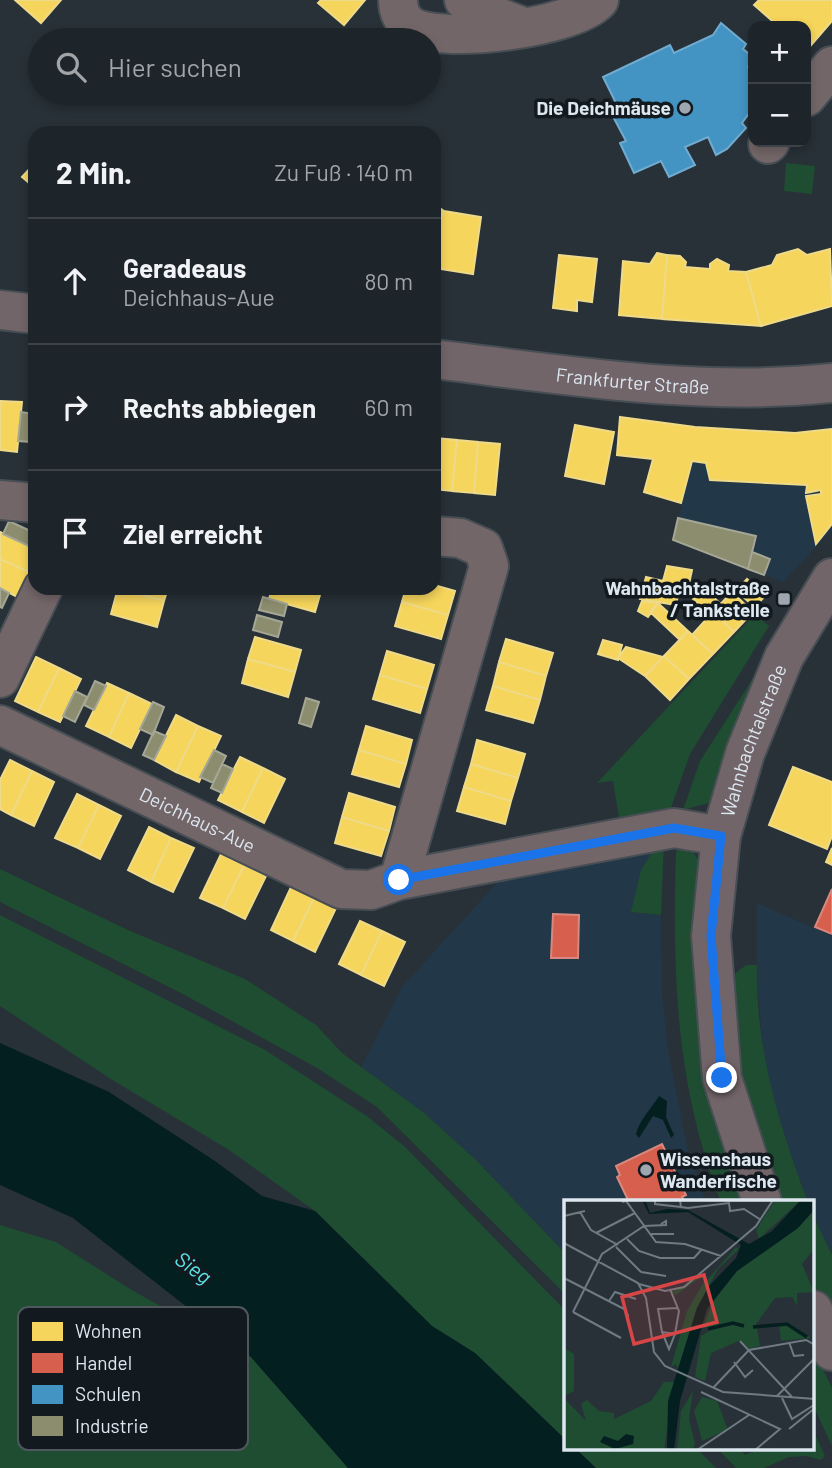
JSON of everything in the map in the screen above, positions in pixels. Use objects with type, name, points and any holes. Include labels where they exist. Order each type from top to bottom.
[{"type":"main road","points":[[0,310],[28,313]]},
{"type":"main road","name":"Frankfurter Straße","points":[[441,360],[710,388],[791,388],[832,383]]},
{"type":"main road","name":"Wahnbachtalstraße","points":[[761,1200],[722,1078],[711,936],[721,836],[745,753],[765,700],[801,625],[832,578]]},
{"type":"main road","points":[[814,1312],[832,1352]]},
{"type":"street","points":[[398,0],[399,11],[405,22],[419,28]]},
{"type":"street","points":[[464,0],[475,8],[521,26]]},
{"type":"street","points":[[441,32],[499,33],[521,26],[552,23],[572,17],[599,0]]},
{"type":"street","points":[[811,91],[832,66]]},
{"type":"street","points":[[0,500],[28,502]]},
{"type":"street","points":[[399,880],[489,566],[483,548],[473,542],[441,537]]},
{"type":"street","points":[[0,678],[40,595]]},
{"type":"street","name":"Deichhaus-Aue","points":[[0,724],[341,889],[371,890],[399,880],[674,828],[721,836]]},
{"type":"shaded area","points":[[832,424],[832,530],[783,582],[673,540],[692,462],[695,427],[809,433]]},
{"type":"shaded area","points":[[658,843],[632,912],[661,915],[662,992],[668,1049],[687,1147],[705,1200],[564,1200],[564,1252],[475,1159],[423,1112],[361,1067],[402,987],[505,874]]},
{"type":"shaded area","points":[[757,903],[832,936],[832,1255],[814,1217],[814,1200],[807,1200],[783,1136],[764,1060],[757,981]]},
{"type":"green space","points":[[786,163],[815,166],[812,194],[784,191]]},
{"type":"green space","points":[[755,614],[769,626],[690,754],[669,813],[620,824],[613,781],[597,783]]},
{"type":"green space","points":[[764,661],[717,794],[708,803],[683,810],[700,761]]},
{"type":"green space","points":[[664,841],[661,915],[631,912],[641,870],[658,843]]},
{"type":"green space","points":[[679,843],[690,847],[702,866],[744,1200],[720,1200],[694,1116],[680,1030],[677,987],[676,853]]},
{"type":"green space","points":[[0,869],[128,930],[245,979],[316,1025],[342,1053],[423,1112],[475,1159],[564,1252],[564,1293],[377,1107],[317,1068],[183,994],[0,902]]},
{"type":"green space","points":[[0,915],[265,1050],[368,1117],[404,1146],[564,1309],[564,1438],[475,1353],[432,1326],[315,1211],[229,1150],[114,1081],[0,1006]]},
{"type":"green space","points":[[746,965],[757,965],[760,1026],[771,1086],[807,1200],[777,1200],[739,1071],[732,976]]},
{"type":"green space","points":[[814,1217],[832,1255],[832,1323],[814,1284]]},
{"type":"green space","points":[[0,1225],[56,1242],[162,1307],[18,1307],[18,1450],[248,1450],[248,1355],[348,1468],[0,1468]]},
{"type":"green space","points":[[814,1350],[832,1388],[832,1446],[814,1407]]},
{"type":"green space","points":[[814,1432],[825,1456],[821,1460],[806,1456],[789,1457],[764,1468],[736,1468],[719,1450],[741,1450],[745,1455],[756,1450],[814,1450]]},
{"type":"green space","points":[[577,1450],[698,1450],[716,1468],[596,1468]]},
{"type":"water","name":"Sieg","points":[[0,1043],[109,1092],[215,1161],[262,1196],[315,1211],[432,1326],[475,1353],[564,1438],[564,1450],[577,1450],[596,1468],[348,1468],[248,1355],[248,1307],[187,1307],[73,1218],[0,1185]]},
{"type":"water","points":[[659,1096],[667,1101],[666,1117],[674,1135],[671,1138],[663,1120],[653,1116],[639,1138],[636,1134],[640,1124]]},
{"type":"building: Wohnen","points":[[15,0],[61,0],[41,23]]},
{"type":"building: Wohnen","points":[[321,0],[365,0],[344,25],[318,3]]},
{"type":"building: Wohnen","points":[[759,0],[832,0],[832,21],[811,45],[811,21],[772,21],[754,5]]},
{"type":"building: Wohnen","points":[[28,171],[28,182],[22,177]]},
{"type":"building: Wohnen","points":[[444,211],[481,217],[473,274],[441,269],[441,218]]},
{"type":"building: Wohnen","points":[[798,249],[807,255],[830,249],[832,306],[761,326],[746,272],[772,265],[777,255]]},
{"type":"building: Wohnen","points":[[657,253],[667,255],[662,319],[619,315],[623,261],[650,264]]},
{"type":"building: Wohnen","points":[[559,255],[597,259],[592,302],[577,300],[577,311],[553,308]]},
{"type":"building: Wohnen","points":[[667,255],[680,256],[686,262],[685,267],[710,269],[710,264],[717,259],[729,265],[728,271],[746,272],[761,326],[662,319]]},
{"type":"building: Wohnen","points":[[0,401],[22,402],[17,452],[0,450]]},
{"type":"building: Wohnen","points":[[620,417],[695,427],[795,433],[832,429],[832,524],[816,544],[806,496],[821,494],[821,490],[806,493],[807,485],[710,480],[706,463],[692,461],[681,503],[644,492],[653,459],[617,455]]},
{"type":"building: Wohnen","points":[[575,425],[614,432],[604,484],[565,476]]},
{"type":"building: Wohnen","points":[[441,439],[457,440],[452,491],[441,490]]},
{"type":"building: Wohnen","points":[[457,440],[478,442],[474,493],[452,491]]},
{"type":"building: Wohnen","points":[[478,442],[500,444],[495,495],[474,493]]},
{"type":"building: Wohnen","points":[[0,532],[28,546],[28,572],[0,559]]},
{"type":"building: Wohnen","points":[[0,559],[28,572],[17,597],[0,588]]},
{"type":"building: Wohnen","points":[[667,566],[692,570],[689,584],[681,581],[676,605],[640,599],[646,577],[663,581]]},
{"type":"building: Wohnen","points":[[747,579],[765,596],[755,607],[736,591]]},
{"type":"building: Wohnen","points":[[441,587],[455,591],[448,615],[402,602],[404,595],[441,595]]},
{"type":"building: Wohnen","points":[[703,588],[721,604],[710,614],[693,599]]},
{"type":"building: Wohnen","points":[[732,592],[753,612],[734,632],[713,612]]},
{"type":"building: Wohnen","points":[[116,595],[143,595],[164,601],[157,627],[111,614]]},
{"type":"building: Wohnen","points":[[143,595],[166,595],[164,601]]},
{"type":"building: Wohnen","points":[[270,595],[320,595],[315,612],[269,599]]},
{"type":"building: Wohnen","points":[[642,601],[658,603],[648,617],[638,611]]},
{"type":"building: Wohnen","points":[[402,602],[448,615],[441,639],[395,626]]},
{"type":"building: Wohnen","points":[[658,603],[688,631],[680,640],[650,612]]},
{"type":"building: Wohnen","points":[[713,612],[734,632],[713,654],[692,635]]},
{"type":"building: Wohnen","points":[[688,631],[713,654],[689,679],[664,656]]},
{"type":"building: Wohnen","points":[[255,637],[301,650],[295,672],[248,659]]},
{"type":"building: Wohnen","points":[[506,639],[553,653],[546,676],[499,662]]},
{"type":"building: Wohnen","points":[[603,640],[622,645],[618,660],[598,654]]},
{"type":"building: Wohnen","points":[[626,647],[663,657],[645,676],[618,658]]},
{"type":"building: Wohnen","points":[[387,651],[434,665],[427,689],[380,675]]},
{"type":"building: Wohnen","points":[[664,656],[689,679],[670,700],[645,676]]},
{"type":"building: Wohnen","points":[[36,657],[59,668],[38,712],[15,701]]},
{"type":"building: Wohnen","points":[[248,659],[295,672],[288,697],[242,683]]},
{"type":"building: Wohnen","points":[[499,662],[546,676],[540,700],[493,686]]},
{"type":"building: Wohnen","points":[[59,668],[81,679],[60,722],[38,712]]},
{"type":"building: Wohnen","points":[[380,675],[427,689],[420,713],[373,699]]},
{"type":"building: Wohnen","points":[[107,683],[129,693],[109,737],[86,726]]},
{"type":"building: Wohnen","points":[[493,686],[540,700],[533,723],[486,710]]},
{"type":"building: Wohnen","points":[[129,693],[152,704],[131,748],[109,737]]},
{"type":"building: Wohnen","points":[[176,715],[198,726],[176,772],[154,760]]},
{"type":"building: Wohnen","points":[[198,726],[221,736],[199,782],[176,772]]},
{"type":"building: Wohnen","points":[[366,726],[412,740],[406,764],[359,750]]},
{"type":"building: Wohnen","points":[[477,740],[525,754],[518,778],[471,764]]},
{"type":"building: Wohnen","points":[[359,750],[406,764],[399,787],[352,774]]},
{"type":"building: Wohnen","points":[[240,757],[263,768],[242,812],[218,800]]},
{"type":"building: Wohnen","points":[[10,760],[32,771],[11,815],[0,809],[0,780]]},
{"type":"building: Wohnen","points":[[471,764],[518,778],[511,801],[464,787]]},
{"type":"building: Wohnen","points":[[793,767],[832,782],[832,836],[827,849],[769,825]]},
{"type":"building: Wohnen","points":[[263,768],[285,779],[264,823],[242,812]]},
{"type":"building: Wohnen","points":[[32,771],[54,782],[34,826],[11,815]]},
{"type":"building: Wohnen","points":[[464,787],[511,801],[505,824],[457,811]]},
{"type":"building: Wohnen","points":[[349,793],[395,807],[389,831],[342,817]]},
{"type":"building: Wohnen","points":[[77,794],[99,805],[78,848],[55,838]]},
{"type":"building: Wohnen","points":[[99,805],[121,816],[100,859],[78,848]]},
{"type":"building: Wohnen","points":[[342,817],[389,831],[381,856],[335,843]]},
{"type":"building: Wohnen","points":[[149,827],[171,838],[151,882],[128,870]]},
{"type":"building: Wohnen","points":[[171,838],[194,848],[173,892],[151,882]]},
{"type":"building: Wohnen","points":[[832,848],[832,865],[826,862]]},
{"type":"building: Wohnen","points":[[221,854],[244,865],[223,908],[200,898]]},
{"type":"building: Wohnen","points":[[244,865],[266,876],[245,919],[223,908]]},
{"type":"building: Wohnen","points":[[291,887],[314,898],[293,941],[271,930]]},
{"type":"building: Wohnen","points":[[314,898],[336,908],[315,952],[293,941]]},
{"type":"building: Wohnen","points":[[360,921],[382,931],[361,975],[339,964]]},
{"type":"building: Wohnen","points":[[382,931],[405,942],[384,986],[361,975]]},
{"type":"building: Handel","points":[[832,889],[832,934],[815,927]]},
{"type":"building: Handel","points":[[553,914],[579,915],[578,958],[551,958]]},
{"type":"building: Handel","name":"Wissenshaus Wanderfische","points":[[662,1144],[686,1195],[682,1197],[684,1200],[628,1200],[617,1177],[620,1175],[616,1166]]},
{"type":"building: Schulen","points":[[721,23],[746,44],[743,49],[748,53],[748,115],[742,123],[746,128],[727,149],[716,155],[708,137],[685,147],[695,165],[669,177],[661,161],[634,173],[620,143],[626,141],[610,111],[618,107],[603,77],[670,45],[674,53],[713,35]]},
{"type":"building: Industrie","points":[[21,412],[28,413],[28,442],[18,441]]},
{"type":"building: Industrie","points":[[678,518],[756,536],[748,569],[673,540]]},
{"type":"building: Industrie","points":[[9,521],[28,530],[28,546],[3,534]]},
{"type":"building: Industrie","points":[[752,552],[770,559],[764,575],[748,569]]},
{"type":"building: Industrie","points":[[0,588],[9,593],[2,608],[0,607]]},
{"type":"building: Industrie","points":[[263,597],[287,604],[284,616],[259,610]]},
{"type":"building: Industrie","points":[[257,615],[282,622],[278,637],[253,630]]},
{"type":"building: Industrie","points":[[95,681],[106,686],[94,710],[84,705]]},
{"type":"building: Industrie","points":[[75,691],[87,697],[75,722],[63,716]]},
{"type":"building: Industrie","points":[[306,698],[319,702],[311,727],[299,723]]},
{"type":"building: Industrie","points":[[153,702],[164,707],[153,735],[140,729]]},
{"type":"building: Industrie","points":[[154,731],[166,736],[154,760],[143,755]]},
{"type":"building: Industrie","points":[[214,750],[226,756],[213,783],[200,777]]},
{"type":"building: Industrie","points":[[222,764],[233,769],[222,793],[211,788]]},
{"type":"place","name":"Die Deichmäuse","points":[[685,108]]},
{"type":"place","name":"Wahnbachtalstraße / Tankstelle","points":[[784,599]]},
{"type":"place","name":"Wissenshaus Wanderfische","points":[[646,1170]]},
{"type":"route","points":[[399,880],[674,828],[721,836],[711,936],[722,1078]]}]
